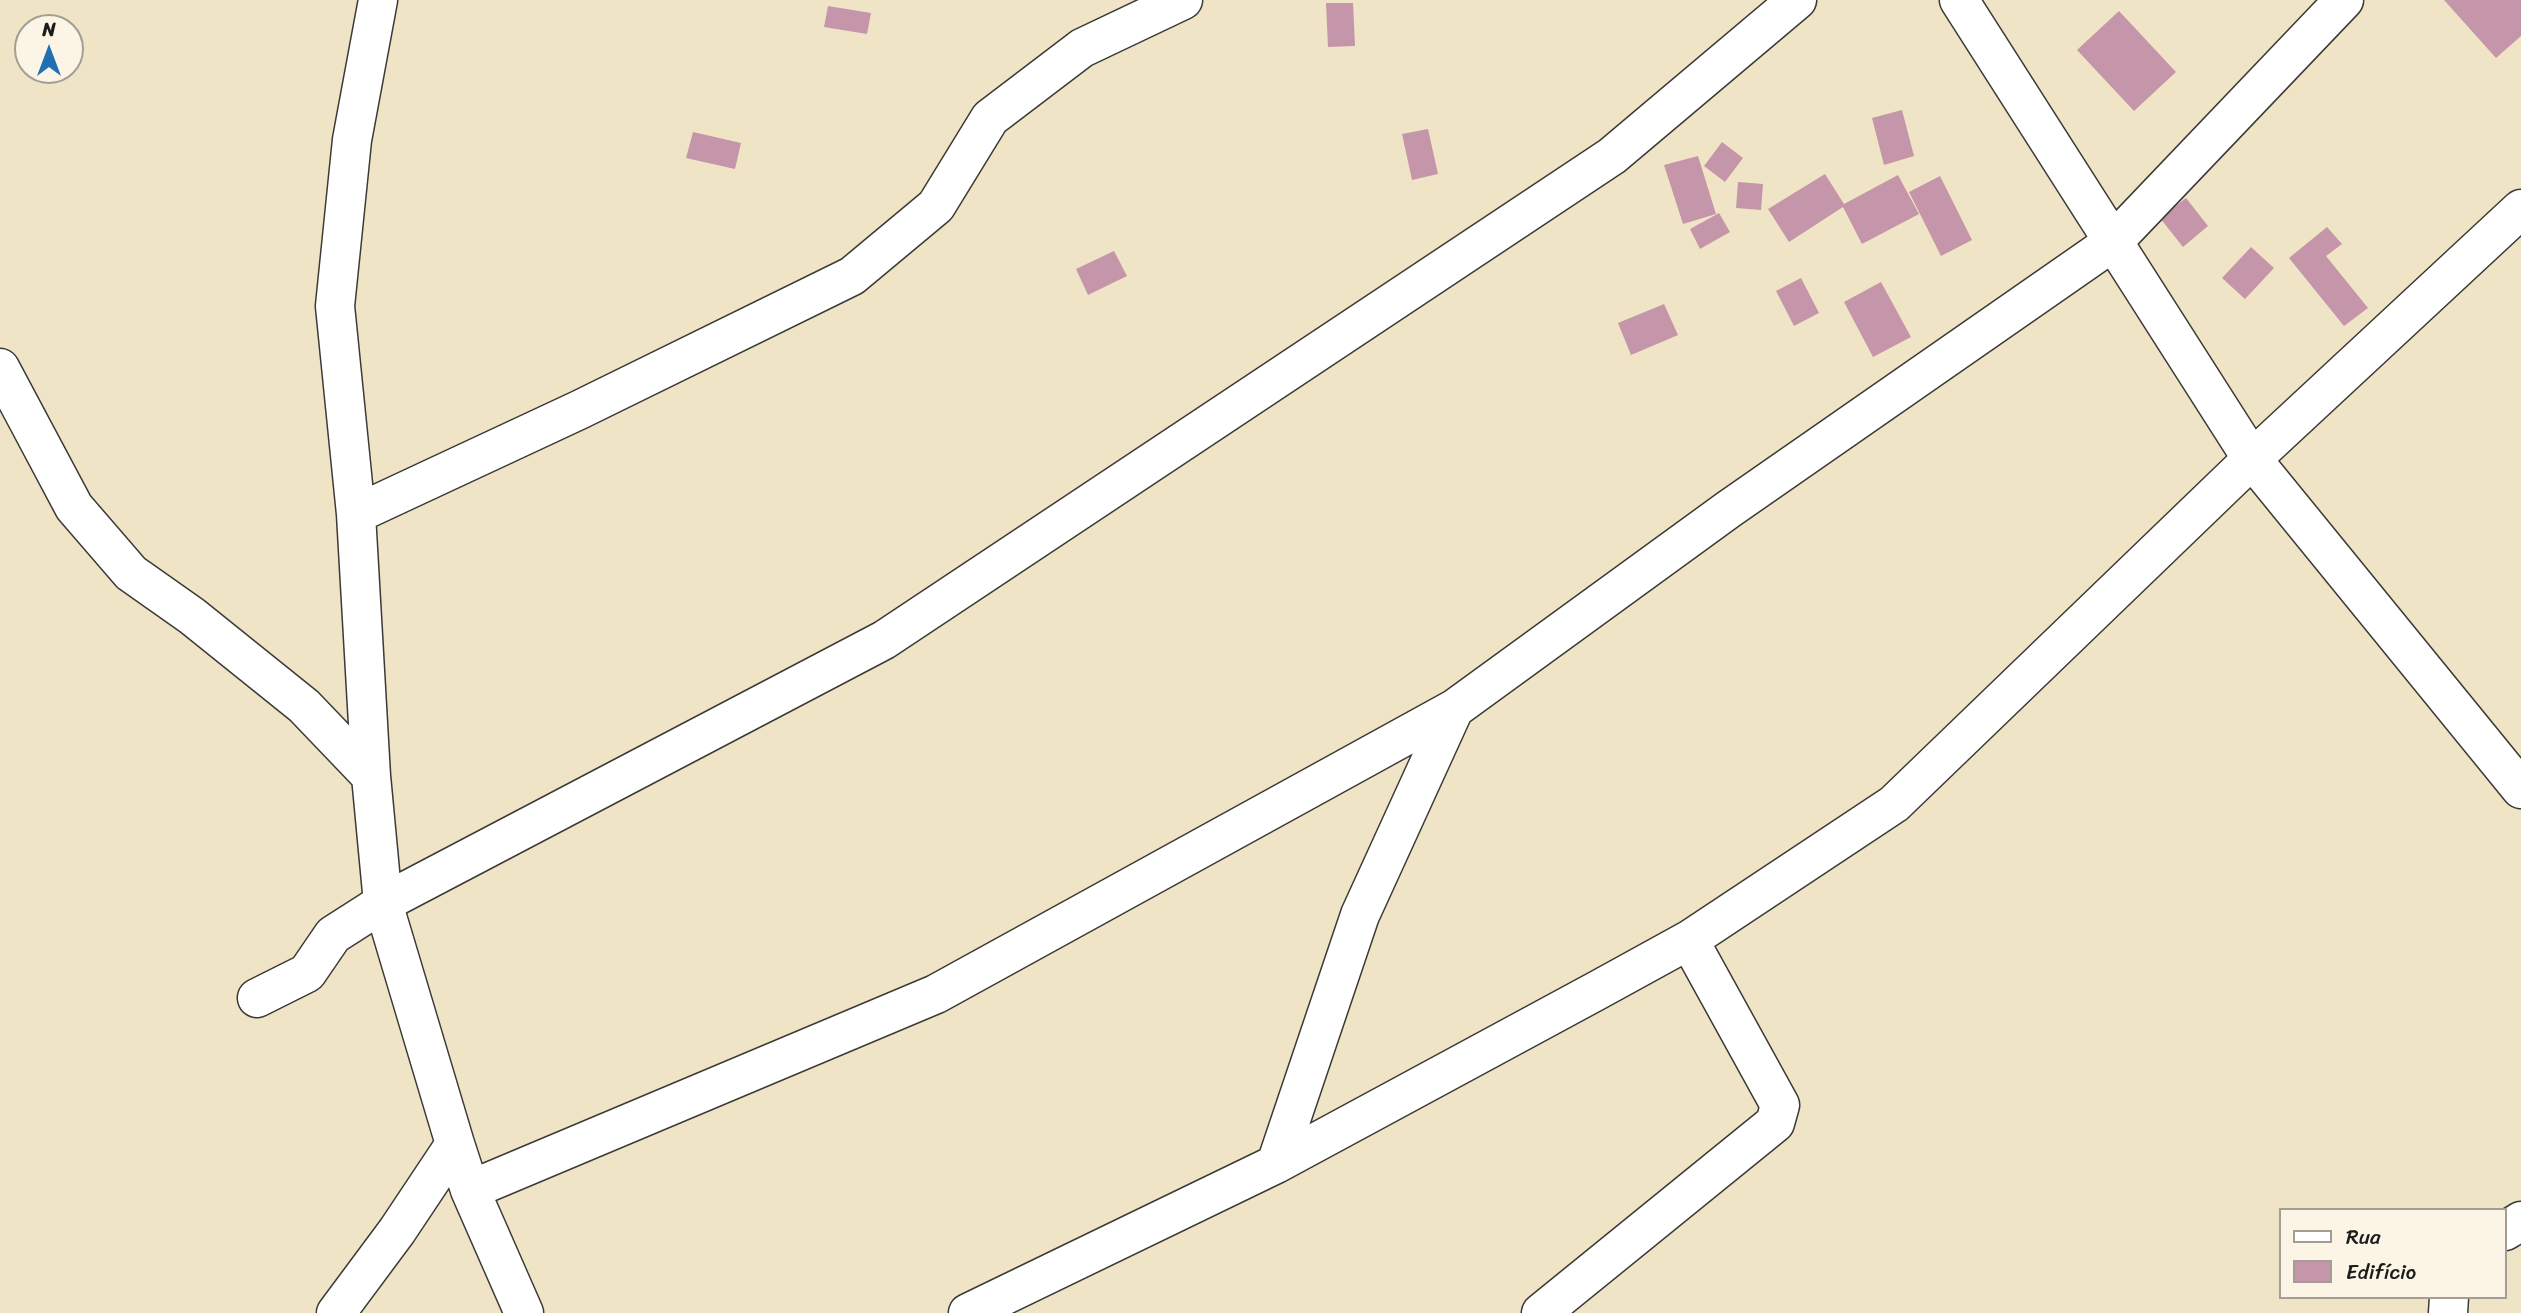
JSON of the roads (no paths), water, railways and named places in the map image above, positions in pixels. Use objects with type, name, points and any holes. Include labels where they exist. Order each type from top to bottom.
[{"type":"street","points":[[378,0],[352,139],[335,306],[356,514],[371,776],[383,903],[454,1144],[470,1190],[524,1313]]},
{"type":"street","points":[[356,514],[579,410],[852,276],[936,206],[990,118],[1082,48],[1183,0]]},
{"type":"street","points":[[257,998],[307,972],[333,935],[383,903],[884,640],[1612,156],[1797,0]]},
{"type":"street","points":[[1959,0],[2252,459],[2521,789]]},
{"type":"street","points":[[470,1190],[936,994],[1454,709],[1729,509],[2113,242],[2344,0]]},
{"type":"street","points":[[968,1313],[1276,1164],[1689,940],[1895,804],[2252,459],[2521,209]]},
{"type":"street","points":[[0,368],[74,507],[131,573],[192,616],[304,706],[371,776]]},
{"type":"street","points":[[1276,1164],[1360,915],[1454,709]]},
{"type":"street","points":[[1541,1313],[1775,1123],[1780,1105],[1689,940]]},
{"type":"street","points":[[336,1313],[397,1231],[454,1144]]}]
